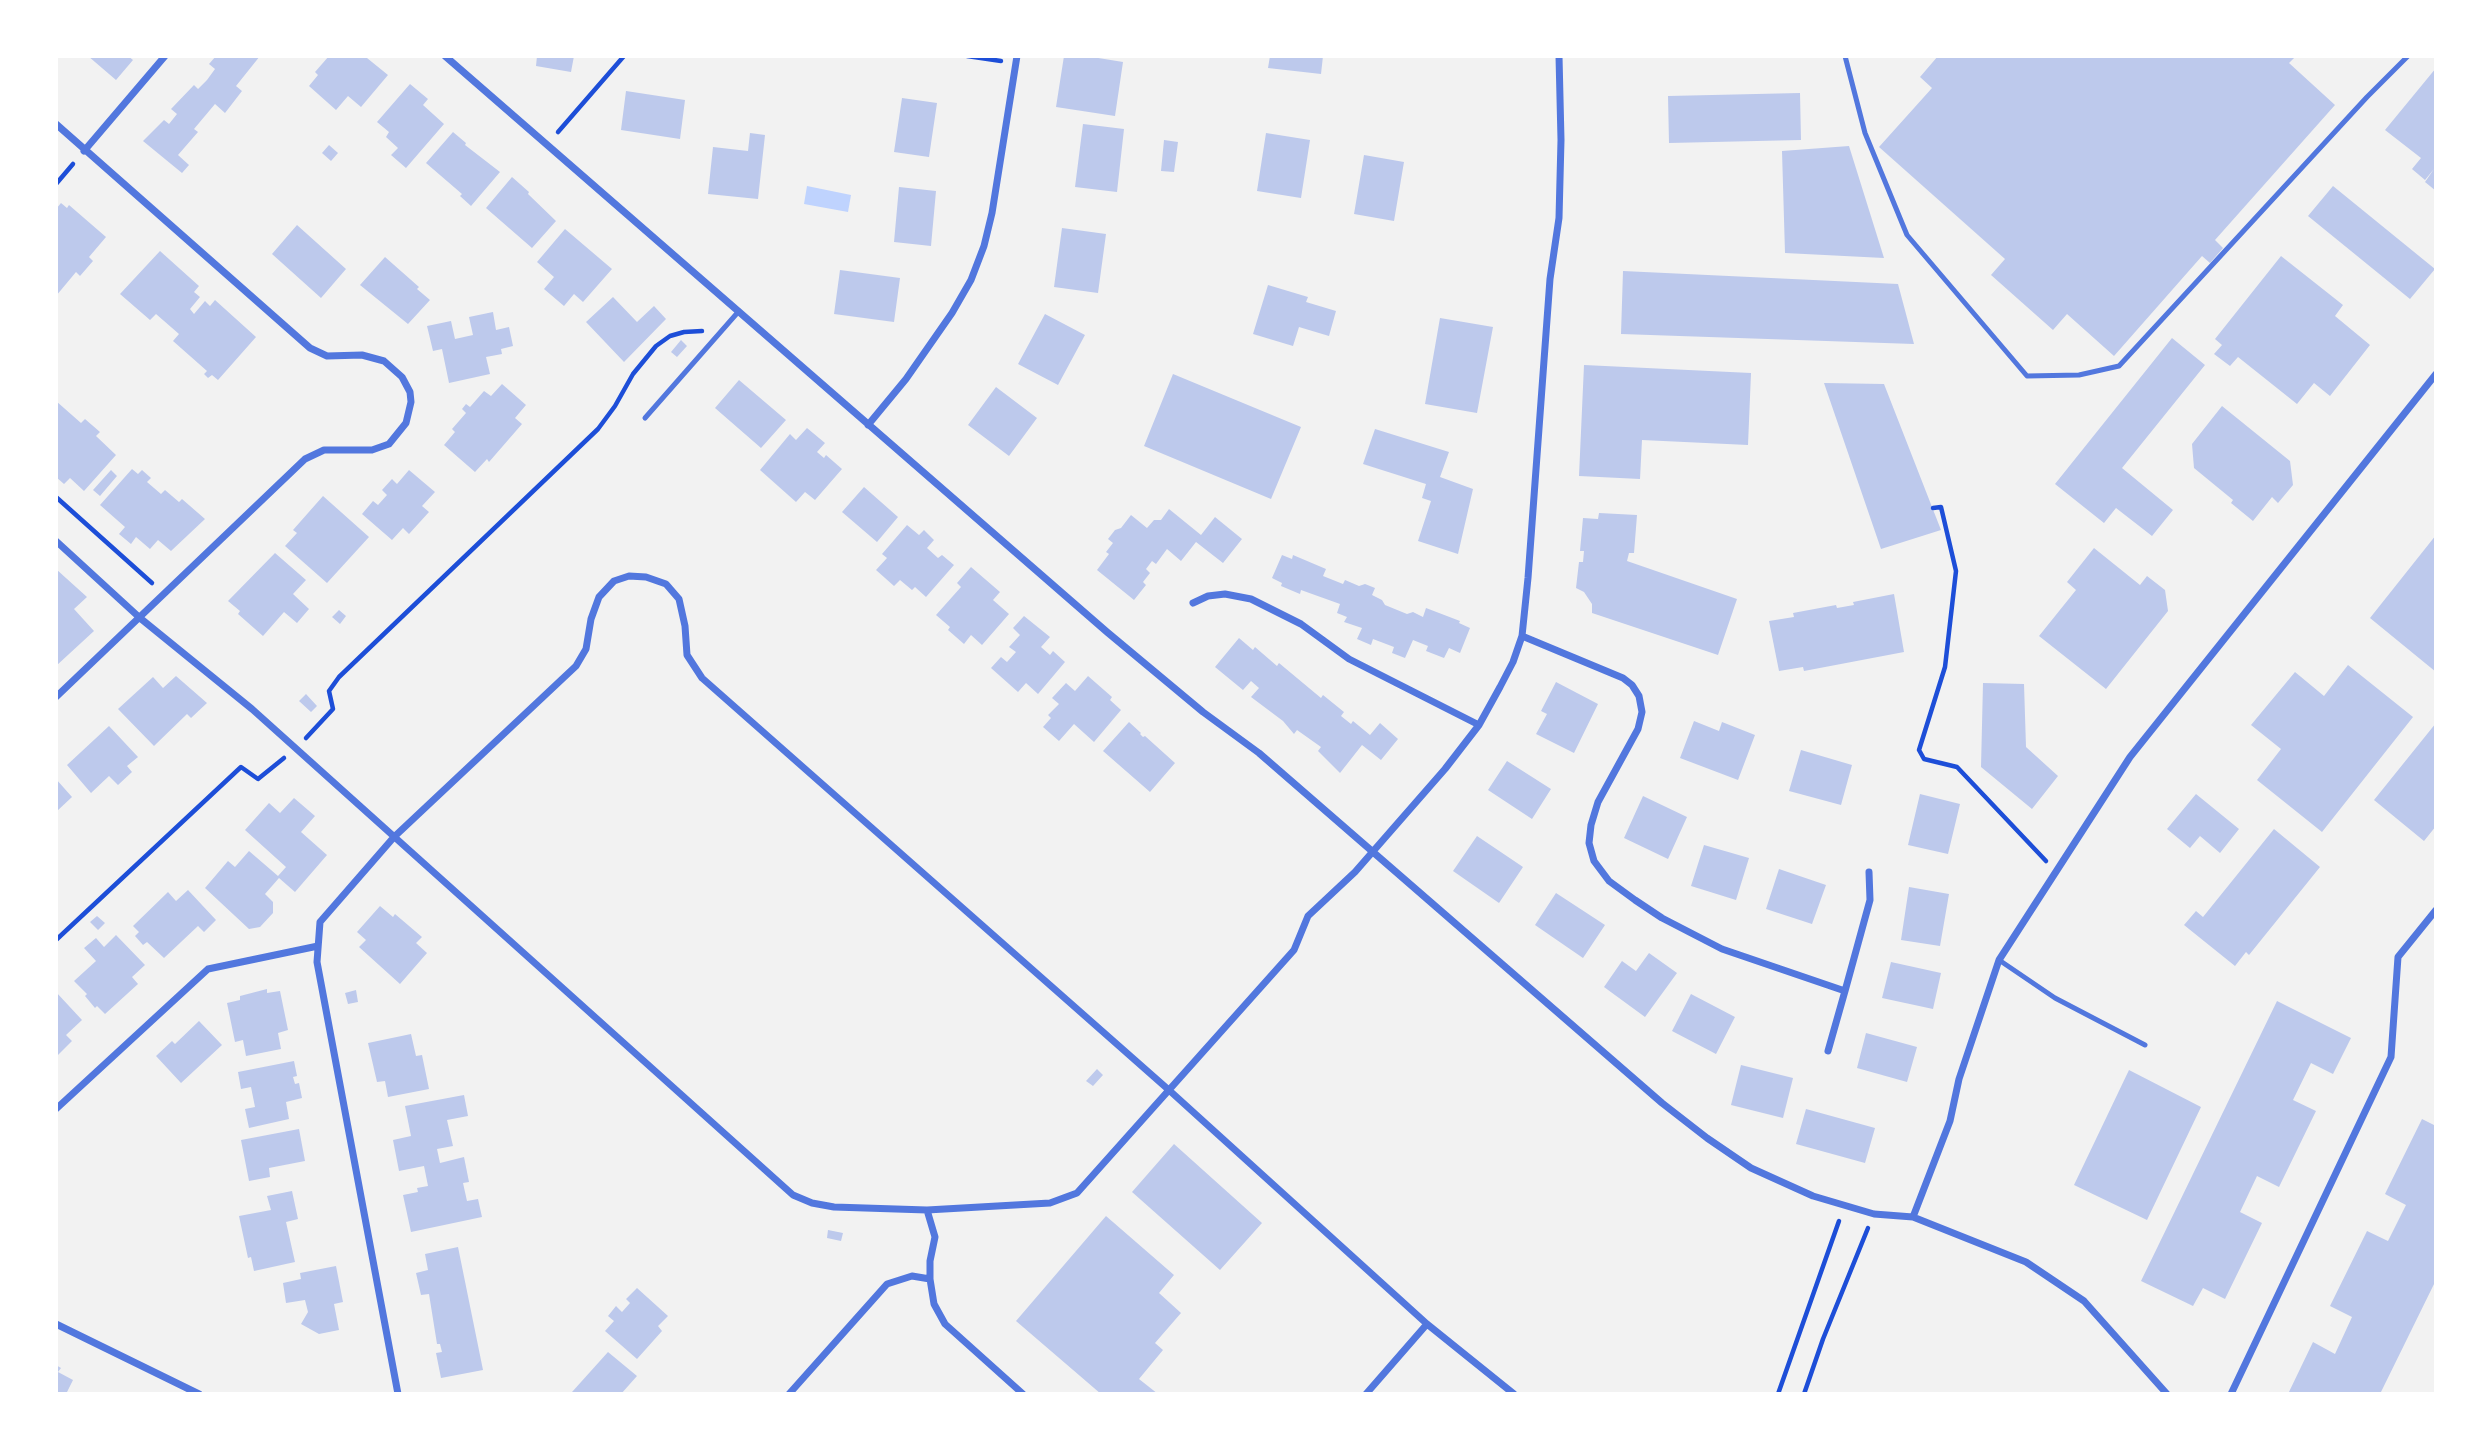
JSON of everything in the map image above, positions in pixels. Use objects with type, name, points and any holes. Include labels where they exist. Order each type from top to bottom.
[{"type":"street","points":[[85,150],[165,56]]},
{"type":"street","points":[[444,56],[1107,632],[1203,712],[1258,753],[1707,1139],[1737,1160],[1813,1196],[1874,1214],[1913,1217],[2026,1262],[2084,1301],[2167,1394]]},
{"type":"street","points":[[56,541],[140,618],[252,709],[793,1195],[834,1208],[927,1210],[1050,1203],[1077,1193],[1294,950],[1308,916],[1373,852],[1479,725],[1513,662],[1522,636],[1550,279],[1559,218],[1559,56]]},
{"type":"street","points":[[869,425],[952,313],[971,280],[984,246],[992,213],[1016,60]]},
{"type":"street","points":[[56,124],[310,348],[327,356],[362,355],[384,360],[402,377],[410,392],[411,402],[407,423],[389,444],[372,450],[324,450],[306,459],[56,697]]},
{"type":"street","points":[[1913,1217],[1950,1121],[1959,1079],[1999,960],[2130,757],[2436,374]]},
{"type":"street","points":[[398,1394],[317,962],[320,922],[394,837],[576,666],[586,649],[591,619],[599,597],[614,581],[629,576],[646,577],[666,584],[679,599],[685,626],[687,655],[702,678],[1170,1091],[1427,1324],[1514,1394]]},
{"type":"street","points":[[1193,603],[1208,596],[1225,594],[1251,599],[1301,624],[1349,659],[1479,725]]},
{"type":"street","points":[[1522,636],[1623,678],[1639,696],[1642,712],[1638,729],[1598,802],[1591,825],[1589,843],[1594,861],[1609,881],[1662,918],[1712,944],[1845,991]]},
{"type":"street","points":[[1828,1051],[1870,900],[1869,872]]},
{"type":"street","points":[[2231,1394],[2391,1057],[2398,957],[2436,910]]},
{"type":"street","points":[[56,1109],[208,969],[318,946]]},
{"type":"street","points":[[927,1210],[935,1237],[930,1261],[934,1304],[945,1324],[974,1353],[1023,1394]]},
{"type":"street","points":[[789,1394],[887,1284],[912,1276],[930,1279]]},
{"type":"street","points":[[56,1324],[199,1394]]},
{"type":"street","points":[[1366,1394],[1427,1324]]},
{"type":"lane","points":[[1845,56],[1865,133],[1907,235],[2028,376],[2079,375],[2119,366],[2407,56]]},
{"type":"lane","points":[[645,418],[739,311]]},
{"type":"lane","points":[[1999,960],[2054,998],[2145,1045]]},
{"type":"path","points":[[548,145],[624,56]]},
{"type":"path","points":[[967,56],[1016,60]]},
{"type":"path","points":[[56,184],[85,150]]},
{"type":"path","points":[[56,940],[241,767],[258,779],[295,749],[333,709],[328,691],[339,677],[598,429],[633,374],[656,346],[670,336],[684,332],[696,330],[719,334]]},
{"type":"path","points":[[56,497],[165,594]]},
{"type":"path","points":[[1933,508],[1941,507],[1956,571],[1945,667],[1919,750],[1924,759],[1957,767],[2056,872]]},
{"type":"path","points":[[1778,1394],[1844,1207]]},
{"type":"path","points":[[1804,1394],[1874,1214]]},
{"type":"water","points":[[807,186],[851,195],[848,212],[804,204]]},
{"type":"building","points":[[88,56],[128,56],[133,60],[116,80]]},
{"type":"building","points":[[216,56],[260,56],[236,86],[242,91],[225,113],[215,104],[194,129],[198,132],[178,155],[189,165],[182,173],[143,141],[164,120],[169,124],[177,114],[171,109],[194,85],[198,89],[207,80],[215,69],[209,64]]},
{"type":"building","points":[[329,56],[369,56],[367,58],[388,75],[361,107],[348,96],[336,110],[309,86],[318,75],[315,72]]},
{"type":"building","points":[[537,56],[574,56],[571,72],[536,66]]},
{"type":"building","points":[[1064,56],[1086,56],[1123,62],[1115,116],[1056,107]]},
{"type":"building","points":[[1270,56],[1323,56],[1321,74],[1268,68]]},
{"type":"building","points":[[1938,56],[2296,56],[2289,63],[2335,105],[2215,240],[2223,248],[2210,263],[2202,256],[2114,356],[2067,314],[2053,330],[1991,275],[2005,259],[1879,147],[1932,88],[1920,77]]},
{"type":"building","points":[[2436,68],[2436,191],[2425,182],[2434,169],[2425,180],[2412,169],[2421,158],[2385,130]]},
{"type":"building","points":[[410,84],[428,99],[423,105],[444,124],[406,168],[391,155],[398,148],[386,137],[389,132],[377,122]]},
{"type":"building","points":[[626,91],[685,100],[680,139],[621,130]]},
{"type":"building","points":[[1800,93],[1801,140],[1669,143],[1668,96]]},
{"type":"building","points":[[902,98],[937,103],[929,157],[894,152]]},
{"type":"building","points":[[1083,124],[1124,129],[1117,192],[1075,187]]},
{"type":"building","points":[[453,132],[465,145],[500,172],[471,206],[460,196],[462,194],[426,163]]},
{"type":"building","points":[[750,133],[765,135],[758,199],[708,194],[713,147],[748,151]]},
{"type":"building","points":[[1266,133],[1310,140],[1301,198],[1257,191]]},
{"type":"building","points":[[1164,140],[1178,142],[1174,172],[1161,171]]},
{"type":"building","points":[[329,145],[338,153],[331,161],[322,153]]},
{"type":"building","points":[[1849,146],[1884,258],[1785,253],[1782,151]]},
{"type":"building","points":[[1364,155],[1404,162],[1394,221],[1354,214]]},
{"type":"building","points":[[512,177],[556,221],[532,248],[486,208]]},
{"type":"building","points":[[2333,186],[2435,269],[2410,299],[2308,216]]},
{"type":"building","points":[[899,187],[936,191],[931,246],[894,242]]},
{"type":"building","points":[[61,203],[67,208],[69,205],[106,237],[89,257],[93,261],[80,276],[76,272],[56,296],[56,209]]},
{"type":"building","points":[[297,225],[346,269],[321,298],[272,254]]},
{"type":"building","points":[[1062,228],[1106,234],[1098,293],[1054,287]]},
{"type":"building","points":[[565,229],[612,269],[583,302],[574,294],[564,306],[544,289],[554,277],[537,262]]},
{"type":"building","points":[[160,251],[199,286],[194,292],[200,297],[190,309],[194,314],[205,301],[210,306],[215,300],[256,337],[218,380],[212,375],[208,378],[204,374],[207,371],[173,341],[179,334],[156,314],[150,320],[120,294]]},
{"type":"building","points":[[2281,256],[2343,305],[2335,316],[2370,345],[2330,396],[2314,383],[2297,404],[2238,357],[2230,366],[2214,354],[2222,345],[2215,339]]},
{"type":"building","points":[[385,257],[430,300],[408,324],[360,285]]},
{"type":"building","points":[[840,270],[900,278],[894,322],[834,314]]},
{"type":"building","points":[[1623,271],[1898,284],[1914,344],[1621,334]]},
{"type":"building","points":[[1268,285],[1308,297],[1306,302],[1336,311],[1329,336],[1299,327],[1293,346],[1253,334]]},
{"type":"building","points":[[613,297],[637,322],[654,306],[666,319],[624,362],[586,322]]},
{"type":"building","points":[[493,312],[496,330],[509,327],[513,346],[501,349],[502,354],[486,357],[490,374],[449,383],[442,349],[433,351],[427,326],[451,321],[455,339],[473,335],[469,317]]},
{"type":"building","points":[[1045,314],[1085,335],[1058,385],[1018,364]]},
{"type":"building","points":[[1440,318],[1493,327],[1477,413],[1425,404]]},
{"type":"building","points":[[2172,338],[2205,365],[2122,468],[2173,510],[2152,536],[2116,508],[2104,523],[2055,484]]},
{"type":"building","points":[[681,340],[687,346],[677,357],[671,352]]},
{"type":"building","points":[[1584,365],[1751,373],[1748,445],[1642,440],[1640,479],[1579,476]]},
{"type":"building","points":[[1173,374],[1301,427],[1271,499],[1144,446]]},
{"type":"building","points":[[739,380],[786,420],[761,448],[715,408]]},
{"type":"building","points":[[1824,383],[1884,384],[1941,530],[1881,549]]},
{"type":"building","points":[[502,384],[526,405],[515,418],[522,424],[489,462],[487,459],[475,472],[444,445],[455,432],[452,429],[466,413],[462,409],[466,404],[470,407],[484,391],[491,396]]},
{"type":"building","points":[[996,387],[1037,418],[1009,456],[968,425]]},
{"type":"building","points":[[56,401],[81,423],[85,419],[100,432],[96,436],[116,455],[84,491],[70,478],[64,484],[56,477]]},
{"type":"building","points":[[2222,406],[2290,461],[2293,485],[2278,503],[2272,497],[2253,521],[2231,503],[2233,500],[2194,468],[2192,444]]},
{"type":"building","points":[[807,428],[825,443],[817,452],[824,458],[826,455],[842,469],[815,500],[805,492],[796,502],[760,470],[790,434],[796,440]]},
{"type":"building","points":[[1375,429],[1449,452],[1440,477],[1473,489],[1458,554],[1418,541],[1431,501],[1422,498],[1426,484],[1363,464]]},
{"type":"building","points":[[132,469],[138,474],[142,470],[151,478],[147,482],[161,494],[165,490],[179,502],[182,499],[205,519],[171,551],[158,540],[150,549],[136,537],[131,544],[119,534],[125,527],[100,505]]},
{"type":"building","points":[[111,470],[117,476],[100,496],[93,490]]},
{"type":"building","points":[[409,470],[435,492],[422,506],[429,512],[409,534],[403,528],[392,540],[362,514],[373,501],[378,505],[387,495],[382,490],[392,479],[397,484]]},
{"type":"building","points":[[864,487],[898,517],[877,542],[842,512]]},
{"type":"building","points":[[323,496],[369,537],[327,583],[285,546],[297,533],[293,530]]},
{"type":"building","points":[[1169,509],[1201,535],[1215,517],[1242,539],[1223,563],[1196,542],[1181,561],[1167,549],[1156,564],[1152,561],[1146,569],[1150,573],[1143,582],[1146,585],[1134,600],[1097,570],[1109,554],[1106,552],[1113,543],[1108,539],[1131,515],[1147,528],[1154,520],[1161,520]]},
{"type":"building","points":[[1599,513],[1637,515],[1634,553],[1629,553],[1627,561],[1737,599],[1718,655],[1592,613],[1592,604],[1584,592],[1576,588],[1579,562],[1583,562],[1584,551],[1580,551],[1583,518],[1598,519]]},
{"type":"building","points":[[907,525],[919,535],[924,530],[934,540],[927,548],[938,558],[942,555],[954,565],[926,597],[915,587],[912,590],[900,580],[894,586],[876,570],[887,558],[882,554]]},
{"type":"building","points":[[2436,535],[2436,672],[2370,618]]},
{"type":"building","points":[[2094,548],[2140,585],[2147,576],[2165,590],[2168,611],[2106,689],[2039,636],[2076,590],[2067,582]]},
{"type":"building","points":[[275,553],[306,580],[293,594],[309,609],[297,623],[284,612],[263,636],[238,614],[240,611],[228,601]]},
{"type":"building","points":[[1282,555],[1292,559],[1293,555],[1326,569],[1323,576],[1343,584],[1345,580],[1359,586],[1365,584],[1375,588],[1372,595],[1382,600],[1385,605],[1407,614],[1413,612],[1423,617],[1426,608],[1460,621],[1459,623],[1470,628],[1460,653],[1449,648],[1444,658],[1426,651],[1428,646],[1413,640],[1405,658],[1392,653],[1394,647],[1373,639],[1371,645],[1357,639],[1362,628],[1344,622],[1347,617],[1337,613],[1340,604],[1301,590],[1300,594],[1281,586],[1282,583],[1272,578]]},
{"type":"building","points":[[971,567],[1000,592],[993,600],[1009,614],[982,645],[971,635],[964,644],[936,615],[961,587],[957,583]]},
{"type":"building","points":[[56,569],[87,597],[74,609],[94,631],[56,666]]},
{"type":"building","points":[[1894,594],[1904,652],[1804,671],[1803,667],[1779,671],[1769,621],[1794,617],[1793,613],[1836,605],[1837,608],[1854,605],[1853,602]]},
{"type":"building","points":[[339,610],[346,616],[340,624],[332,617]]},
{"type":"building","points":[[1024,616],[1050,637],[1041,647],[1050,655],[1053,651],[1065,662],[1038,694],[1026,683],[1018,692],[991,668],[1001,657],[1007,662],[1016,652],[1009,647],[1020,635],[1013,628]]},
{"type":"building","points":[[1239,638],[1253,650],[1255,647],[1277,666],[1279,663],[1321,698],[1323,695],[1344,712],[1341,716],[1351,724],[1353,721],[1370,735],[1380,723],[1398,739],[1381,760],[1362,745],[1340,773],[1318,751],[1321,747],[1297,730],[1294,734],[1283,721],[1251,697],[1259,688],[1251,681],[1243,690],[1215,667]]},
{"type":"building","points":[[2348,665],[2413,717],[2322,832],[2257,780],[2281,749],[2251,725],[2295,672],[2324,696]]},
{"type":"building","points":[[176,676],[207,703],[191,718],[187,714],[154,746],[118,709],[153,677],[163,688]]},
{"type":"building","points":[[1088,676],[1112,697],[1110,700],[1121,710],[1094,742],[1074,724],[1059,741],[1043,727],[1051,718],[1048,715],[1059,704],[1052,698],[1066,683],[1075,691]]},
{"type":"building","points":[[1556,682],[1598,704],[1574,753],[1536,734],[1547,714],[1541,711]]},
{"type":"building","points":[[1983,683],[2024,684],[2026,747],[2058,776],[2032,809],[1981,767]]},
{"type":"building","points":[[306,694],[317,706],[311,712],[299,701]]},
{"type":"building","points":[[1694,721],[1719,731],[1722,722],[1755,735],[1738,780],[1680,758]]},
{"type":"building","points":[[1129,722],[1175,763],[1150,792],[1103,751]]},
{"type":"building","points":[[2436,723],[2436,826],[2424,841],[2374,800]]},
{"type":"building","points":[[109,726],[138,757],[127,766],[132,772],[118,785],[109,776],[91,793],[67,765]]},
{"type":"building","points":[[1801,750],[1852,765],[1841,805],[1789,791]]},
{"type":"building","points":[[1507,761],[1551,789],[1532,819],[1488,790]]},
{"type":"building","points":[[56,779],[72,797],[56,812]]},
{"type":"building","points":[[1920,794],[1960,804],[1948,854],[1908,845]]},
{"type":"building","points":[[2196,794],[2239,829],[2220,853],[2200,836],[2190,848],[2167,829]]},
{"type":"building","points":[[1643,796],[1687,817],[1668,859],[1624,838]]},
{"type":"building","points":[[294,798],[315,816],[301,832],[327,855],[295,892],[279,878],[265,894],[273,902],[273,913],[260,927],[249,929],[205,888],[228,861],[235,867],[249,851],[278,876],[286,867],[245,830],[269,803],[280,813]]},
{"type":"building","points":[[2274,829],[2320,867],[2249,955],[2246,952],[2235,966],[2184,925],[2196,911],[2203,917]]},
{"type":"building","points":[[1477,836],[1523,867],[1499,903],[1453,871]]},
{"type":"building","points":[[1704,845],[1749,858],[1736,900],[1691,886]]},
{"type":"building","points":[[1779,869],[1826,885],[1812,924],[1766,909]]},
{"type":"building","points":[[1909,887],[1949,894],[1940,946],[1901,940]]},
{"type":"building","points":[[188,890],[216,920],[204,932],[198,926],[164,958],[147,942],[143,945],[135,936],[139,932],[133,926],[168,892],[176,901]]},
{"type":"building","points":[[1556,893],[1605,925],[1583,958],[1535,925]]},
{"type":"building","points":[[380,906],[393,917],[395,914],[422,937],[416,943],[427,953],[400,984],[359,947],[366,940],[357,932]]},
{"type":"building","points":[[97,916],[105,923],[98,930],[90,922]]},
{"type":"building","points":[[116,935],[145,965],[132,977],[138,984],[105,1014],[97,1006],[95,1008],[85,996],[87,994],[74,981],[96,961],[84,948],[96,938],[104,947]]},
{"type":"building","points":[[1649,953],[1677,973],[1645,1017],[1604,987],[1622,961],[1636,971]]},
{"type":"building","points":[[1891,962],[1941,973],[1933,1009],[1882,998]]},
{"type":"building","points":[[267,989],[267,993],[280,991],[288,1030],[278,1033],[281,1049],[246,1056],[243,1040],[235,1042],[227,1003],[240,1000],[240,996]]},
{"type":"building","points":[[356,990],[358,1002],[348,1004],[345,993]]},
{"type":"building","points":[[56,992],[82,1020],[66,1035],[72,1041],[56,1057]]},
{"type":"building","points":[[1691,994],[1735,1017],[1716,1054],[1672,1031]]},
{"type":"building","points":[[2277,1001],[2351,1038],[2333,1074],[2311,1063],[2293,1100],[2316,1111],[2279,1187],[2257,1176],[2240,1212],[2262,1223],[2225,1299],[2203,1288],[2193,1306],[2141,1281]]},
{"type":"building","points":[[199,1021],[222,1045],[181,1083],[156,1056],[172,1041],[175,1044]]},
{"type":"building","points":[[1866,1033],[1917,1047],[1907,1082],[1857,1068]]},
{"type":"building","points":[[411,1034],[416,1056],[422,1055],[429,1089],[388,1097],[385,1081],[377,1082],[368,1043]]},
{"type":"building","points":[[294,1061],[297,1076],[293,1077],[295,1084],[299,1083],[302,1098],[286,1102],[289,1119],[249,1128],[245,1109],[255,1107],[251,1087],[241,1089],[238,1072]]},
{"type":"building","points":[[1741,1065],[1793,1078],[1783,1118],[1731,1105]]},
{"type":"building","points":[[1097,1069],[1103,1075],[1093,1086],[1086,1081]]},
{"type":"building","points":[[2129,1070],[2201,1107],[2147,1220],[2074,1185]]},
{"type":"building","points":[[464,1095],[468,1116],[447,1120],[453,1146],[437,1149],[440,1163],[464,1157],[469,1182],[463,1183],[467,1201],[478,1199],[482,1217],[411,1232],[403,1195],[418,1192],[417,1188],[428,1186],[424,1166],[399,1171],[393,1140],[411,1136],[405,1106]]},
{"type":"building","points":[[1806,1109],[1875,1128],[1865,1163],[1796,1144]]},
{"type":"building","points":[[2422,1119],[2436,1126],[2436,1280],[2380,1394],[2288,1394],[2313,1342],[2335,1354],[2352,1317],[2330,1306],[2367,1231],[2388,1241],[2406,1205],[2385,1194]]},
{"type":"building","points":[[299,1129],[305,1161],[269,1168],[270,1177],[249,1181],[241,1140]]},
{"type":"building","points":[[1174,1144],[1262,1223],[1220,1270],[1132,1192]]},
{"type":"building","points":[[292,1191],[298,1219],[286,1222],[295,1262],[254,1271],[251,1257],[248,1258],[239,1216],[271,1210],[267,1196]]},
{"type":"building","points":[[1106,1216],[1174,1275],[1159,1293],[1181,1313],[1155,1343],[1163,1350],[1139,1379],[1158,1394],[1101,1394],[1016,1321]]},
{"type":"building","points":[[828,1230],[843,1233],[841,1241],[827,1238]]},
{"type":"building","points":[[458,1247],[483,1370],[441,1378],[436,1353],[442,1352],[440,1344],[437,1344],[429,1294],[421,1295],[416,1273],[428,1270],[425,1254]]},
{"type":"building","points":[[336,1266],[343,1302],[334,1304],[339,1330],[319,1334],[301,1324],[308,1312],[305,1300],[286,1303],[283,1283],[301,1279],[300,1273]]},
{"type":"building","points":[[637,1288],[668,1316],[658,1326],[662,1331],[637,1359],[605,1331],[614,1321],[608,1316],[616,1306],[622,1312],[630,1303],[626,1299]]},
{"type":"building","points":[[608,1352],[637,1376],[621,1394],[572,1392]]},
{"type":"building","points":[[56,1365],[61,1368],[58,1372],[73,1380],[66,1394],[56,1394]]}]
